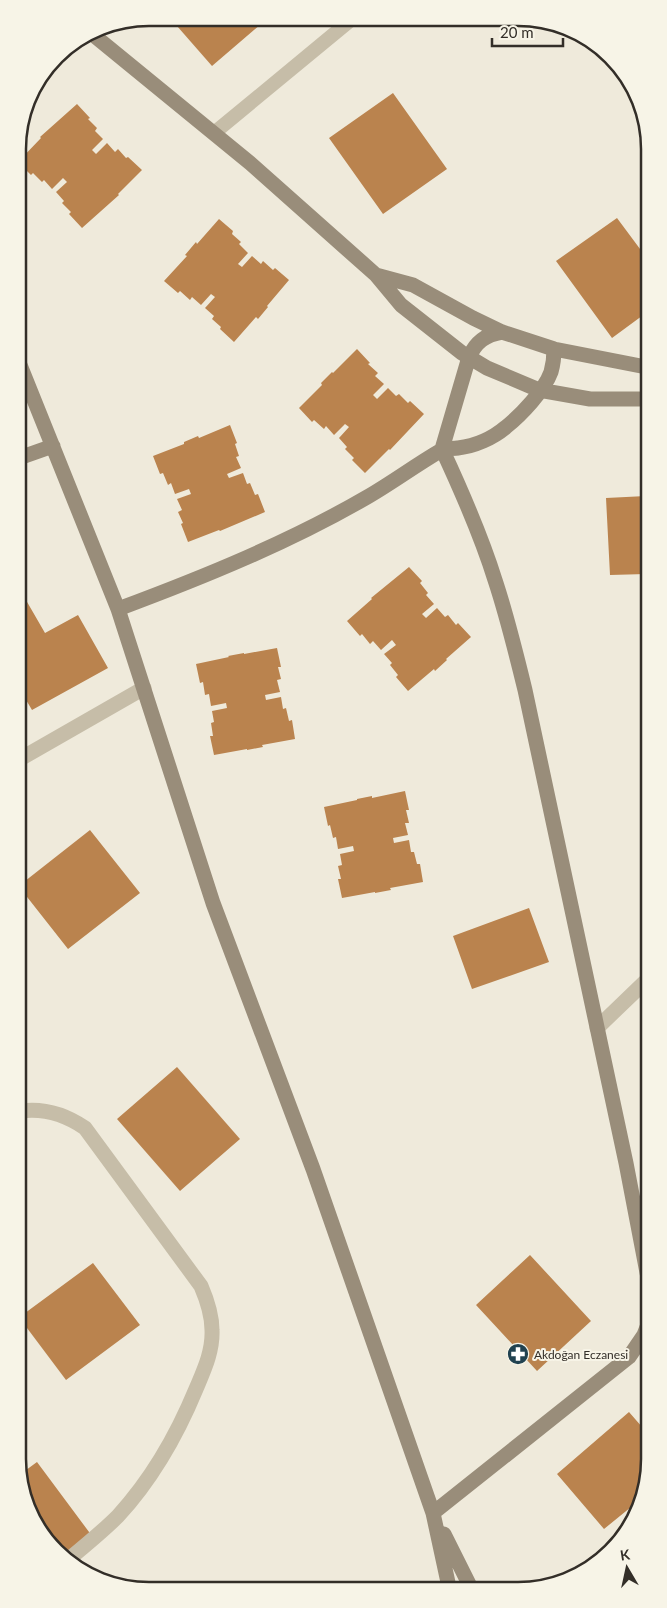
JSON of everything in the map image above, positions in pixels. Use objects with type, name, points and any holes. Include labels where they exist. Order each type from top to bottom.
[{"type":"street","points":[[97,38],[257,169],[376,275],[401,305],[469,357],[495,372],[539,390],[590,399],[641,399]]},
{"type":"street","points":[[376,275],[413,285],[502,332],[554,350],[641,366]]},
{"type":"street","points":[[502,332],[486,337],[478,342],[469,357],[442,449],[479,535],[495,579],[511,634],[525,690],[597,1028],[640,1214]]},
{"type":"street","points":[[118,609],[182,585],[291,536],[370,496],[442,449],[467,446],[490,438],[518,417],[539,390],[551,372],[554,350]]},
{"type":"street","points":[[27,381],[118,609],[213,903],[313,1169],[433,1513],[448,1582]]},
{"type":"street","points":[[27,401],[53,445]]},
{"type":"street","points":[[27,455],[53,445]]},
{"type":"street","points":[[27,752],[144,688]]},
{"type":"street","points":[[597,1028],[640,986]]},
{"type":"street","points":[[26,1111],[50,1112],[74,1121],[85,1128],[201,1286],[207,1300],[212,1322],[211,1346],[207,1362],[192,1399],[158,1464],[117,1516],[73,1555]]},
{"type":"street","points":[[433,1513],[628,1357],[640,1342]]},
{"type":"street","points":[[433,1513],[468,1582]]},
{"type":"lane","points":[[214,133],[343,26]]},
{"type":"building","points":[[178,27],[258,27],[212,66]]},
{"type":"building","points":[[393,93],[447,169],[383,214],[329,138]]},
{"type":"building","points":[[77,104],[90,118],[88,119],[97,128],[95,131],[103,139],[92,150],[96,154],[107,143],[115,152],[118,149],[126,158],[128,157],[142,170],[119,195],[82,228],[69,214],[71,212],[62,203],[64,201],[56,192],[67,182],[63,178],[52,189],[44,180],[42,182],[33,173],[31,175],[27,171],[27,153],[40,137]]},
{"type":"building","points":[[617,218],[641,250],[641,317],[612,338],[556,261]]},
{"type":"building","points":[[219,219],[233,231],[232,234],[241,242],[239,244],[248,253],[238,264],[242,267],[252,256],[261,264],[263,261],[273,270],[275,268],[289,280],[258,319],[256,317],[234,342],[220,329],[221,327],[212,319],[214,316],[205,308],[215,297],[211,294],[201,305],[192,297],[190,300],[180,291],[178,293],[164,281],[187,256],[185,255],[196,242],[197,244]]},
{"type":"building","points":[[357,349],[370,363],[368,364],[378,373],[375,376],[384,384],[373,395],[377,399],[388,388],[396,396],[399,394],[408,403],[410,401],[424,414],[365,473],[352,460],[354,458],[345,449],[347,447],[339,438],[349,427],[345,424],[334,435],[326,426],[324,429],[314,420],[312,422],[299,408],[322,385],[321,383]]},
{"type":"building","points":[[230,425],[237,443],[235,444],[239,456],[236,457],[241,468],[227,474],[229,478],[243,473],[247,484],[250,483],[255,495],[258,494],[265,512],[188,542],[181,524],[183,523],[178,512],[182,510],[177,499],[191,494],[189,489],[175,494],[171,483],[168,485],[163,473],[160,474],[153,456],[184,444],[184,442],[198,436],[199,438]]},
{"type":"building","points":[[641,496],[641,574],[610,575],[606,498]]},
{"type":"building","points":[[409,567],[422,581],[420,583],[428,593],[426,595],[434,604],[422,614],[426,618],[437,608],[445,617],[448,615],[456,625],[458,623],[471,637],[435,671],[434,669],[408,691],[396,677],[398,675],[390,665],[392,663],[384,654],[396,645],[392,640],[381,650],[373,641],[370,644],[362,634],[360,636],[347,621],[371,598]]},
{"type":"building","points":[[27,601],[45,633],[78,615],[108,668],[32,710],[27,701]]},
{"type":"building","points":[[277,648],[281,667],[278,667],[281,679],[277,680],[280,692],[265,695],[266,700],[281,697],[283,709],[286,708],[289,721],[292,720],[295,739],[262,745],[263,747],[214,755],[210,736],[213,736],[211,723],[214,722],[212,711],[227,708],[226,703],[211,706],[209,694],[205,695],[203,682],[200,683],[196,664],[228,656]]},
{"type":"building","points":[[405,791],[409,810],[406,810],[409,823],[405,823],[408,835],[393,838],[394,843],[409,840],[411,852],[414,852],[417,864],[420,864],[423,882],[390,888],[391,890],[342,898],[338,879],[341,879],[338,866],[342,865],[340,854],[354,851],[353,846],[338,849],[336,837],[333,838],[330,825],[328,826],[324,807]]},
{"type":"building","points":[[90,830],[140,893],[68,949],[26,896],[26,880]]},
{"type":"building","points":[[529,908],[549,962],[472,989],[453,936]]},
{"type":"building","points":[[177,1067],[240,1139],[180,1191],[117,1119]]},
{"type":"building","points":[[530,1255],[591,1321],[537,1371],[476,1305]]},
{"type":"building","points":[[93,1263],[140,1325],[66,1380],[26,1327],[26,1312]]},
{"type":"building","points":[[629,1412],[640,1425],[640,1467],[634,1498],[630,1508],[604,1529],[557,1474]]},
{"type":"building","points":[[37,1462],[92,1536],[69,1552],[62,1546],[52,1534],[36,1506],[30,1491],[27,1470]]},
{"type":"place","name":"Akdoğan Eczanesi","points":[[518,1354]]}]
